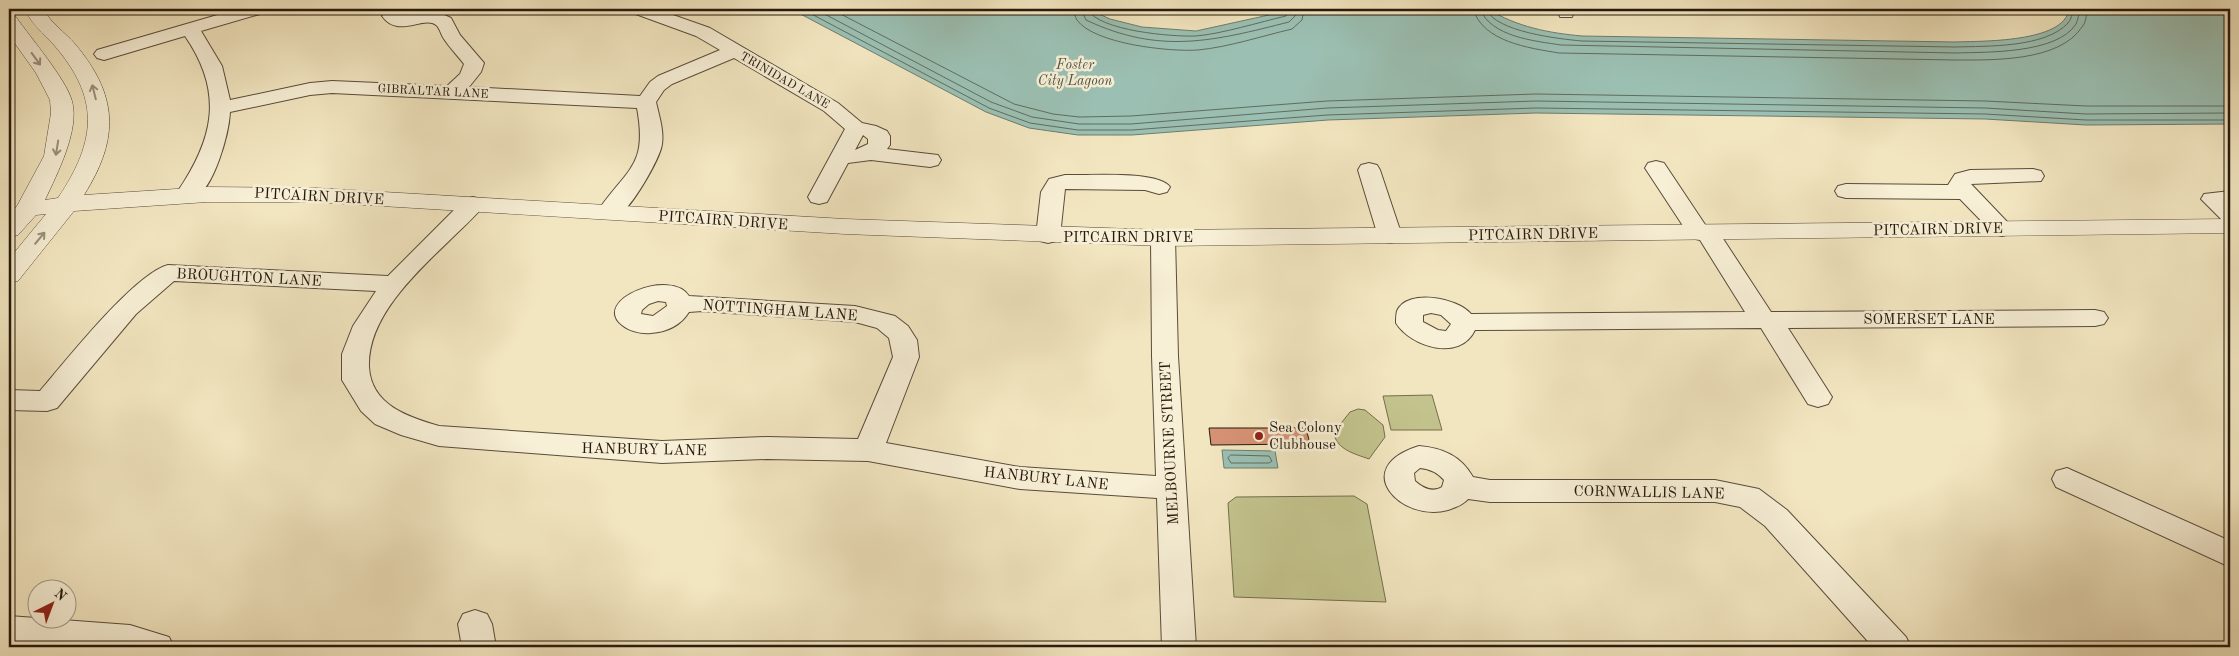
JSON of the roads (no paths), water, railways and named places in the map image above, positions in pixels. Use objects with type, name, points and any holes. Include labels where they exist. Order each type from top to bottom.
[{"type":"street","points":[[9,275],[69,204],[95,149],[98,126],[97,104],[92,84],[82,68],[37,15],[35,9]]},
{"type":"street","points":[[104,54],[257,9]]},
{"type":"street","points":[[398,9],[391,16],[396,20],[415,20],[431,12],[444,22],[452,37],[474,63],[472,71],[467,78],[452,93]]},
{"type":"street","name":"TRINIDAD LANE","points":[[640,9],[703,32],[831,107],[856,128]]},
{"type":"street","points":[[9,21],[46,72],[61,100],[62,113],[55,156],[18,211],[9,230]]},
{"type":"street","points":[[187,194],[200,180],[208,164],[221,108],[216,73],[210,59],[190,29]]},
{"type":"street","points":[[609,212],[642,168],[650,153],[652,140],[646,102],[657,86],[665,80],[735,51]]},
{"type":"street","name":"GIBRALTAR LANE","points":[[221,108],[310,89],[332,87],[646,102]]},
{"type":"street","points":[[819,197],[856,128],[869,130],[879,136],[879,145],[869,153]]},
{"type":"street","points":[[840,158],[869,153],[930,160]]},
{"type":"street","points":[[1656,168],[1767,321],[1818,397]]},
{"type":"street","points":[[1369,170],[1390,236]]},
{"type":"street","points":[[2002,228],[1959,185],[1963,179],[2033,176]]},
{"type":"street","points":[[1048,236],[1052,192],[1057,184],[1065,182],[1147,183],[1159,187]]},
{"type":"street","points":[[1846,191],[1965,192]]},
{"type":"street","name":"PITCAIRN DRIVE","points":[[18,211],[69,204],[187,194],[236,192],[473,204],[810,225],[1048,236],[1163,238],[2230,226]]},
{"type":"street","points":[[2230,198],[2212,199],[2230,215]]},
{"type":"street","name":"HANBURY LANE","points":[[473,204],[395,284],[373,312],[361,332],[354,357],[354,378],[363,397],[383,416],[408,427],[439,436],[644,451],[766,448],[868,450],[1020,478],[1172,488]]},
{"type":"street","name":"MELBOURNE STREET","points":[[1163,238],[1165,356],[1179,647]]},
{"type":"street","name":"BROUGHTON LANE","points":[[9,400],[47,402],[127,308],[168,273],[395,284]]},
{"type":"street","name":"NOTTINGHAM LANE","points":[[680,304],[702,303],[855,314],[886,322],[899,332],[904,340],[906,357],[868,450]]},
{"type":"street","name":"SOMERSET LANE","points":[[1462,322],[2095,318]]},
{"type":"street","points":[[2067,479],[2230,555]]},
{"type":"street","name":"CORNWALLIS LANE","points":[[1459,486],[1490,491],[1715,491],[1748,497],[1776,518],[1894,647]]},
{"type":"street","points":[[10,631],[124,639],[147,643],[157,647]]},
{"type":"water","name":"Foster City Lagoon","points":[[791,9],[1088,9],[1110,19],[1142,27],[1196,31],[1296,9],[1488,9],[1522,25],[1557,33],[1582,36],[1955,42],[2001,40],[2038,34],[2053,28],[2064,20],[2069,9],[2230,9],[2230,124],[2086,125],[1985,119],[1536,113],[1328,120],[1132,135],[1078,135],[1029,128],[986,112]]},
{"type":"water","points":[[1222,450],[1275,451],[1278,468],[1224,468]]},
{"type":"place","name":"Sea Colony Clubhouse","points":[[1259,436]]}]
